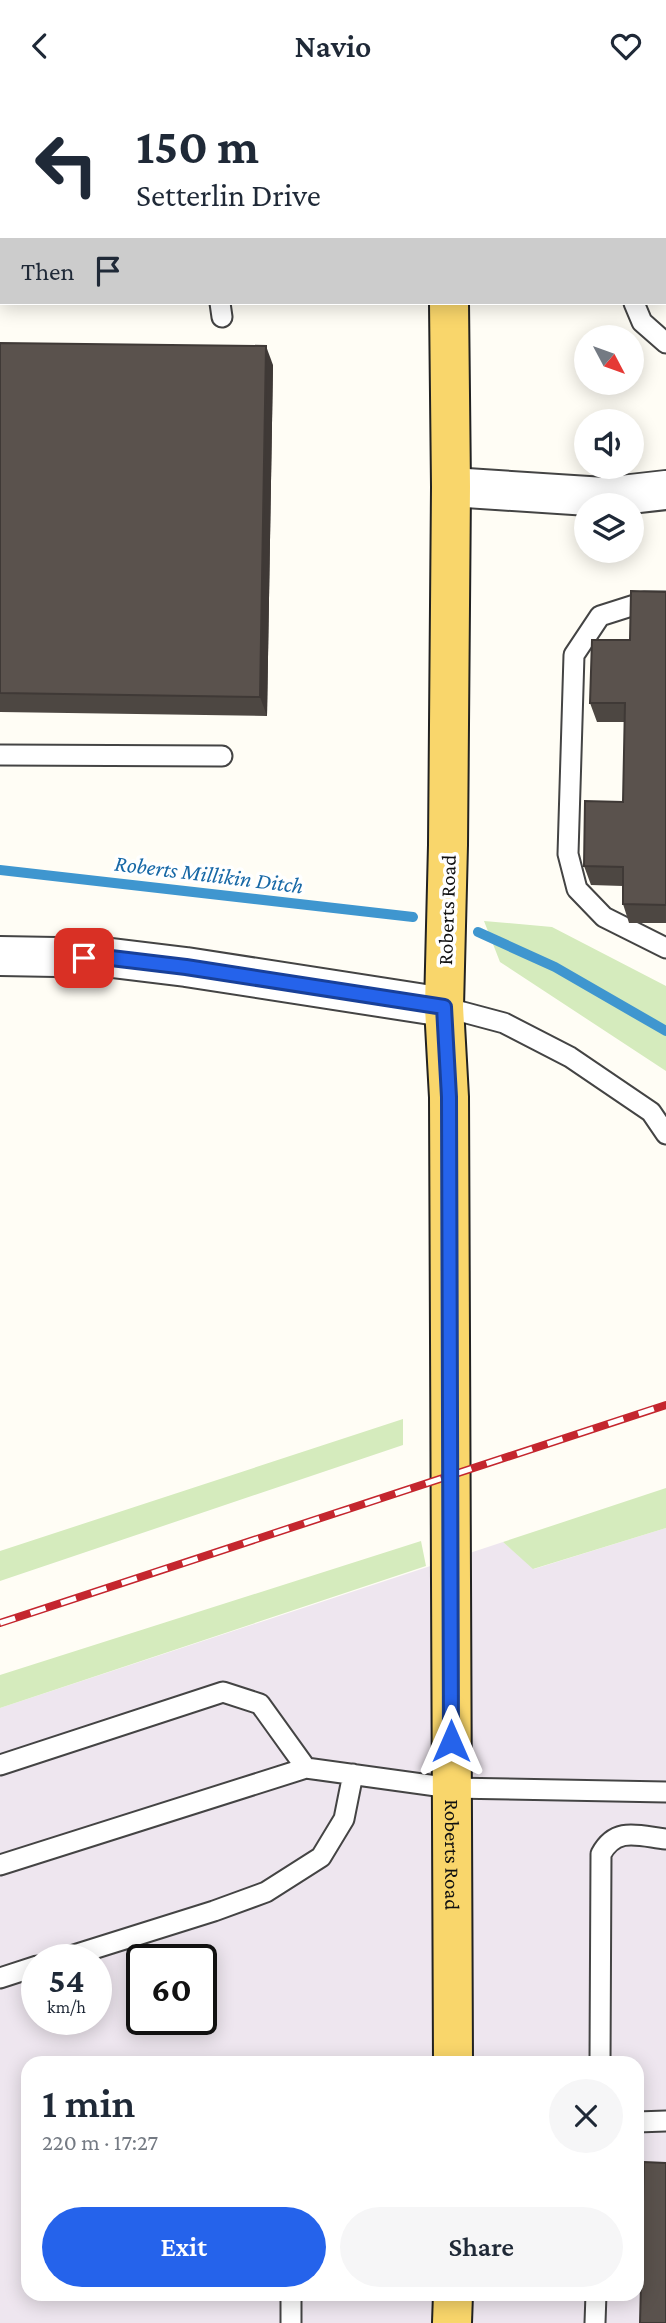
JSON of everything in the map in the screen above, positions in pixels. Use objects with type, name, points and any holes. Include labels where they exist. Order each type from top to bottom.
[{"type":"main road","name":"Roberts Road","points":[[449,305],[451,487],[444,1007],[449,1097],[453,2056]]},
{"type":"main road","points":[[453,2301],[453,2323]]},
{"type":"street","points":[[451,487],[604,497],[666,490]]},
{"type":"street","points":[[0,956],[111,958],[444,1007]]},
{"type":"lane","points":[[635,305],[642,322],[666,343]]},
{"type":"lane","points":[[666,602],[645,602],[600,616],[574,655],[568,854],[576,889],[604,917],[666,948]]},
{"type":"lane","points":[[0,755],[222,756]]},
{"type":"lane","points":[[444,1007],[504,1023],[570,1057],[651,1112],[666,1134]]},
{"type":"lane","points":[[0,1765],[223,1692],[260,1704],[306,1768]]},
{"type":"lane","points":[[0,1865],[306,1768],[451,1788],[666,1793]]},
{"type":"lane","points":[[109,1944],[266,1892],[321,1857],[344,1819],[352,1774]]},
{"type":"lane","points":[[600,2056],[601,1854],[607,1844],[621,1835],[666,1839]]},
{"type":"lane","points":[[0,1978],[21,1971]]},
{"type":"lane","points":[[644,2122],[666,2122]]},
{"type":"lane","points":[[291,2301],[291,2323]]},
{"type":"lane","points":[[595,2323],[596,2301]]},
{"type":"shaded area","points":[[666,1528],[666,2323],[0,2323],[0,1708],[503,1542],[534,1569]]},
{"type":"green space","points":[[484,921],[552,927],[666,986],[666,1071],[500,962]]},
{"type":"green space","points":[[403,1419],[403,1445],[0,1581],[0,1551]]},
{"type":"green space","points":[[666,1488],[666,1528],[533,1569],[503,1542]]},
{"type":"green space","points":[[421,1541],[426,1566],[0,1708],[0,1675]]},
{"type":"building","points":[[0,343],[266,346],[260,697],[0,693]]},
{"type":"building","points":[[631,591],[666,592],[666,905],[623,904],[623,867],[584,866],[585,801],[623,802],[625,703],[590,703],[592,640],[630,640]]},
{"type":"building","points":[[644,2162],[666,2163],[666,2323],[640,2323],[641,2301],[644,2301]]},
{"type":"waterway","name":"Roberts Millikin Ditch","points":[[0,870],[413,917]]},
{"type":"waterway","name":"Roberts Millikin Ditch","points":[[478,932],[555,967],[666,1031]]},
{"type":"railway","points":[[0,1623],[666,1405]]},
{"type":"route","points":[[84,958],[111,958],[186,967],[444,1007],[449,1097],[451,1741]]}]
